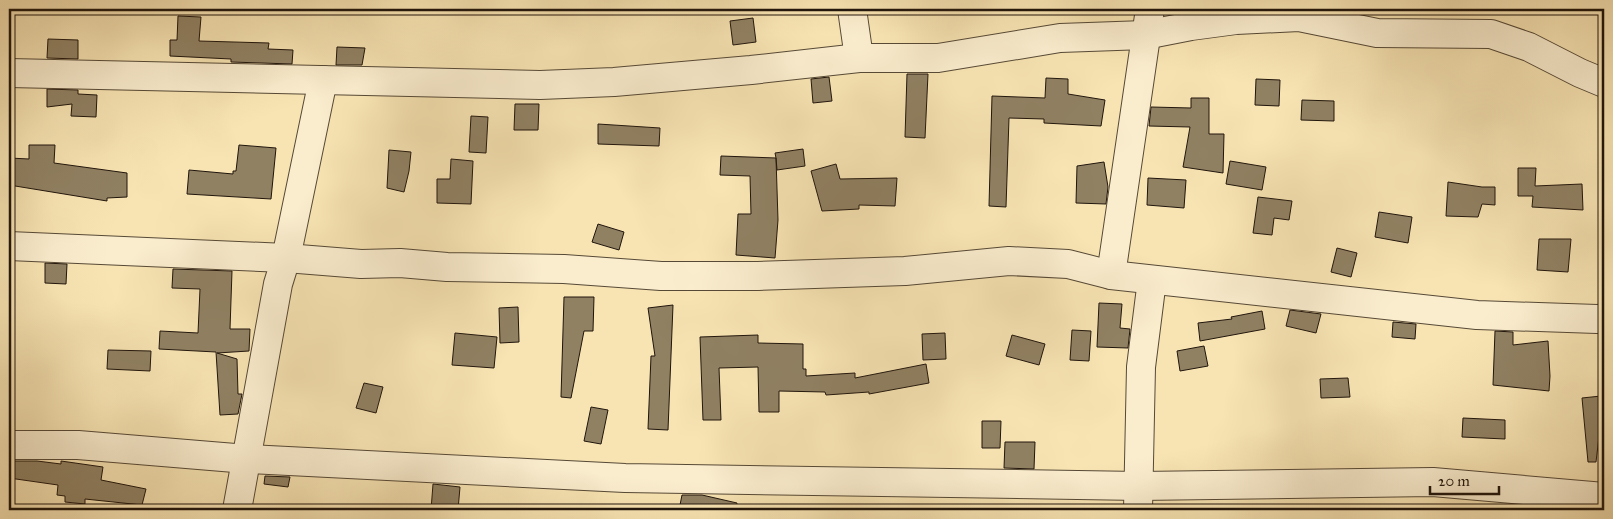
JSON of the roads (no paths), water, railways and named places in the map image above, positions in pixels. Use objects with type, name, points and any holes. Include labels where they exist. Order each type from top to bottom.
[{"type":"street","points":[[852,9],[860,58]]},
{"type":"street","points":[[1111,275],[1150,9]]},
{"type":"street","points":[[9,72],[540,85],[623,81],[860,58],[938,58],[1060,38],[1146,35],[1236,20],[1299,17],[1377,33],[1491,34],[1529,47],[1604,83]]},
{"type":"street","points":[[237,510],[278,284],[286,258],[324,80]]},
{"type":"street","points":[[9,246],[286,258],[361,264],[400,263],[447,267],[564,269],[661,276],[758,276],[906,271],[1009,261],[1068,264],[1111,275],[1477,315],[1604,318]]},
{"type":"street","points":[[1139,498],[1141,367],[1152,280]]},
{"type":"street","points":[[9,445],[78,445],[247,459],[625,478],[1139,498],[1433,482],[1604,497]]}]
